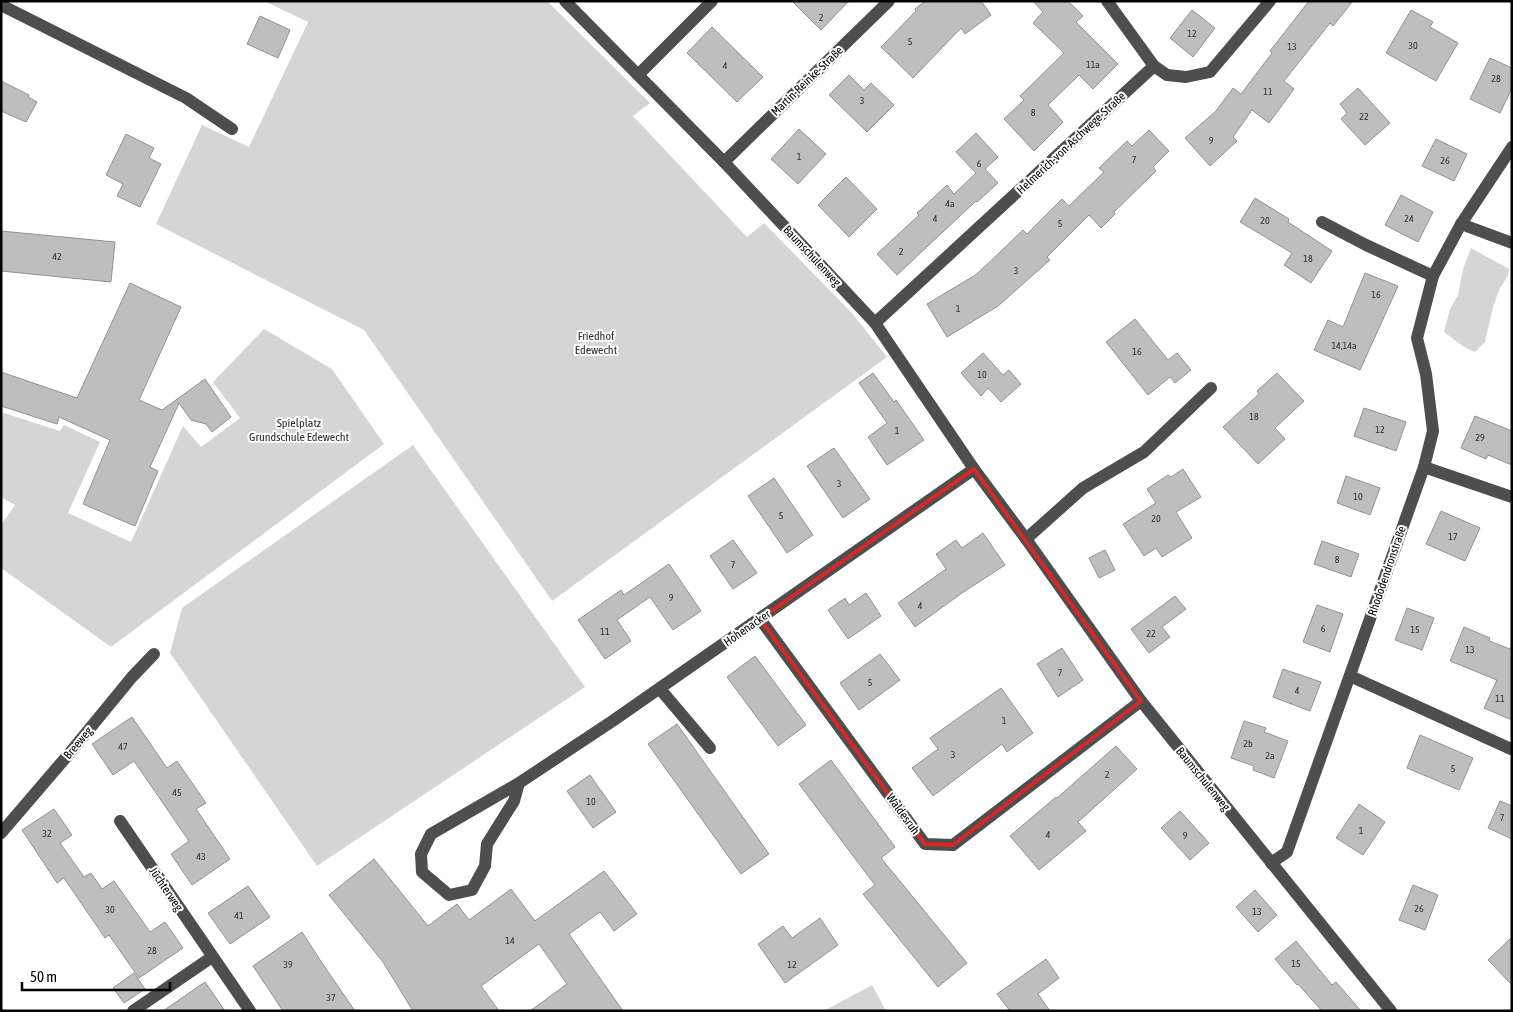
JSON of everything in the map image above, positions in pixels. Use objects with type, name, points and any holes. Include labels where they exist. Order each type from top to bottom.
[{"type":"street","name":"Baumschulenweg","points":[[565,1],[724,162],[875,323],[974,469],[1141,701],[1391,1011]]},
{"type":"street","points":[[638,75],[712,1]]},
{"type":"street","points":[[1107,1],[1154,66],[1167,75],[1186,78],[1210,72],[1270,1]]},
{"type":"street","name":"Martin-Reinke-Straße","points":[[724,162],[886,3]]},
{"type":"street","points":[[1,5],[186,98],[232,129]]},
{"type":"street","name":"Helmerich-von-Aschwege-Straße","points":[[875,323],[1154,66]]},
{"type":"street","name":"Rhododendronstraße","points":[[1271,863],[1287,852],[1424,467],[1433,431],[1426,374],[1417,338],[1433,276],[1461,224],[1512,146]]},
{"type":"street","points":[[1322,222],[1433,276]]},
{"type":"street","points":[[1461,224],[1512,243]]},
{"type":"street","points":[[1026,539],[1083,488],[1144,452],[1211,388]]},
{"type":"street","points":[[1424,467],[1512,497]]},
{"type":"street","name":"Hohenacker","points":[[519,783],[514,802],[487,844],[485,866],[472,890],[449,895],[422,872],[421,854],[431,834],[519,783],[760,619],[974,469]]},
{"type":"street","name":"Waldesruh","points":[[760,619],[925,844],[953,845],[1141,701]]},
{"type":"street","name":"Breeweg","points":[[1,832],[132,677],[154,654]]},
{"type":"street","points":[[1350,676],[1511,749]]},
{"type":"street","points":[[660,688],[710,748]]},
{"type":"street","name":"Jüchterweg","points":[[120,821],[250,1011]]},
{"type":"street","points":[[133,1011],[212,957]]},
{"type":"highlighted area","points":[[974,469],[1141,701],[953,845],[925,844],[760,619]]},
{"type":"green space","name":"Friedhof Edewecht","points":[[264,1],[547,1],[650,103],[633,116],[747,237],[764,223],[851,312],[887,357],[552,601],[364,330],[156,224],[202,125],[249,147],[308,22]]},
{"type":"green space","points":[[1471,248],[1509,269],[1508,276],[1500,288],[1493,307],[1485,342],[1475,352],[1464,347],[1444,332],[1450,309],[1458,295],[1463,269]]},
{"type":"green space","name":"Spielplatz Grundschule Edewecht","points":[[264,329],[332,369],[384,444],[111,647],[1,568],[1,525],[15,505],[1,497],[1,412],[60,431],[64,425],[100,442],[68,513],[131,542],[183,426],[201,447],[240,418],[213,382]]},
{"type":"green space","points":[[413,445],[585,687],[317,866],[170,653],[182,608]]},
{"type":"green space","points":[[872,985],[886,1011],[824,1011]]},
{"type":"building","points":[[792,1],[849,1],[821,30]]},
{"type":"building","points":[[925,1],[981,1],[991,15],[965,34],[961,28],[913,78],[881,47],[916,11],[915,9]]},
{"type":"building","points":[[1033,1],[1068,1],[1083,16],[1076,22],[1118,64],[1093,89],[1079,75],[1048,105],[1063,122],[1034,151],[1004,119],[1024,100],[1020,96],[1064,53],[1033,23],[1043,12]]},
{"type":"building","points":[[1309,1],[1353,1],[1333,26],[1330,23],[1284,81],[1294,89],[1269,123],[1252,110],[1233,137],[1237,141],[1210,166],[1185,138],[1216,111],[1233,88],[1241,94],[1272,53],[1270,51]]},
{"type":"building","points":[[1192,10],[1215,28],[1193,57],[1170,38]]},
{"type":"building","points":[[1411,10],[1433,22],[1430,27],[1458,43],[1436,81],[1386,53]]},
{"type":"building","points":[[260,16],[290,30],[278,58],[247,44]]},
{"type":"building","points":[[712,27],[763,77],[737,102],[687,53]]},
{"type":"building","points":[[1490,58],[1512,68],[1512,88],[1500,113],[1470,99]]},
{"type":"building","points":[[849,75],[864,90],[871,83],[894,105],[867,132],[829,95]]},
{"type":"building","points":[[1,81],[29,95],[28,97],[37,102],[26,122],[1,111]]},
{"type":"building","points":[[1358,88],[1390,123],[1365,145],[1341,119],[1347,113],[1340,104]]},
{"type":"building","points":[[799,129],[826,154],[798,184],[771,159]]},
{"type":"building","points":[[1149,130],[1169,151],[1153,167],[1156,171],[1114,212],[1115,214],[1101,228],[1089,215],[1047,257],[1050,260],[998,306],[947,337],[927,304],[977,274],[1023,230],[1027,234],[1062,199],[1069,206],[1104,172],[1099,168],[1127,141],[1132,146]]},
{"type":"building","points":[[976,133],[998,157],[985,169],[998,183],[976,201],[897,275],[877,254],[919,215],[917,213],[947,185],[954,194],[976,173],[956,152]]},
{"type":"building","points":[[126,134],[154,148],[149,158],[161,164],[140,207],[117,196],[123,184],[106,175]]},
{"type":"building","points":[[1436,139],[1467,154],[1454,181],[1422,166]]},
{"type":"building","points":[[846,177],[877,209],[849,237],[818,205]]},
{"type":"building","points":[[1401,195],[1433,212],[1418,242],[1385,225]]},
{"type":"building","points":[[1255,198],[1289,219],[1288,222],[1332,251],[1311,283],[1284,265],[1292,253],[1240,222]]},
{"type":"building","points":[[1,231],[115,242],[111,282],[1,271]]},
{"type":"building","points":[[1365,273],[1398,286],[1360,370],[1314,350],[1328,320],[1343,327]]},
{"type":"building","points":[[130,283],[181,307],[139,400],[162,410],[205,379],[231,417],[212,432],[206,424],[191,420],[179,403],[150,467],[158,471],[135,526],[83,504],[110,440],[59,417],[57,424],[1,406],[1,372],[77,398]]},
{"type":"building","points":[[1135,319],[1168,360],[1177,353],[1191,370],[1175,383],[1170,377],[1148,395],[1106,342]]},
{"type":"building","points":[[983,353],[1003,375],[1009,370],[1021,384],[1001,402],[988,388],[981,396],[961,373]]},
{"type":"building","points":[[873,373],[894,402],[896,400],[924,440],[887,465],[868,437],[887,423],[859,383]]},
{"type":"building","points":[[1277,373],[1304,401],[1275,428],[1285,439],[1258,464],[1223,427],[1259,394],[1257,391]]},
{"type":"building","points":[[1364,408],[1406,422],[1396,451],[1354,436]]},
{"type":"building","points":[[1475,416],[1512,431],[1512,465],[1488,455],[1486,459],[1461,448]]},
{"type":"building","points":[[834,448],[870,499],[843,518],[807,466]]},
{"type":"building","points":[[1183,469],[1201,497],[1176,512],[1192,538],[1162,557],[1156,548],[1144,556],[1123,524],[1156,503],[1147,489],[1168,475],[1171,477]]},
{"type":"building","points":[[1346,476],[1380,488],[1370,515],[1337,503]]},
{"type":"building","points":[[774,478],[813,535],[787,553],[748,496]]},
{"type":"building","points":[[1441,511],[1480,528],[1465,561],[1426,544]]},
{"type":"building","points":[[983,533],[1005,565],[915,627],[898,603],[946,569],[936,554],[956,540],[962,548]]},
{"type":"building","points":[[733,540],[757,573],[733,589],[710,556]]},
{"type":"building","points":[[1322,541],[1359,554],[1351,577],[1314,564]]},
{"type":"building","points":[[1105,550],[1115,570],[1099,578],[1089,558]]},
{"type":"building","points":[[669,564],[701,611],[673,630],[650,597],[617,620],[631,641],[605,659],[578,620],[621,590],[624,595]]},
{"type":"building","points":[[866,593],[881,616],[848,639],[828,610],[845,598],[849,605]]},
{"type":"building","points":[[1175,596],[1186,609],[1162,627],[1170,637],[1149,653],[1131,629]]},
{"type":"building","points":[[1317,605],[1343,614],[1330,652],[1303,642]]},
{"type":"building","points":[[1407,608],[1434,618],[1422,650],[1395,640]]},
{"type":"building","points":[[1464,627],[1490,638],[1489,641],[1510,649],[1512,645],[1512,720],[1484,708],[1497,680],[1450,661]]},
{"type":"building","points":[[1062,648],[1083,680],[1058,697],[1037,664]]},
{"type":"building","points":[[880,654],[900,680],[859,710],[840,683]]},
{"type":"building","points":[[755,656],[806,725],[778,746],[727,677]]},
{"type":"building","points":[[1283,669],[1321,682],[1310,711],[1273,697]]},
{"type":"building","points":[[1001,688],[1033,733],[1007,752],[1002,744],[933,796],[912,768],[938,749],[930,738]]},
{"type":"building","points":[[132,717],[167,768],[177,761],[206,803],[196,809],[230,859],[192,885],[171,854],[189,841],[134,761],[113,775],[92,744]]},
{"type":"building","points":[[1244,721],[1266,728],[1264,732],[1288,741],[1274,778],[1253,770],[1254,766],[1231,758]]},
{"type":"building","points":[[677,724],[769,854],[741,874],[648,744]]},
{"type":"building","points":[[1420,735],[1473,758],[1459,790],[1407,768]]},
{"type":"building","points":[[1116,746],[1137,769],[1078,822],[1086,831],[1039,870],[1010,836]]},
{"type":"building","points":[[831,760],[895,847],[881,858],[967,963],[938,987],[863,894],[875,885],[799,784]]},
{"type":"building","points":[[590,775],[616,812],[593,828],[567,791]]},
{"type":"building","points":[[1500,801],[1512,806],[1512,839],[1488,828]]},
{"type":"building","points":[[1359,804],[1385,822],[1363,855],[1336,838]]},
{"type":"building","points":[[54,809],[72,835],[60,843],[84,877],[91,873],[102,889],[114,881],[150,932],[165,922],[183,948],[139,978],[109,935],[105,938],[64,878],[57,883],[22,830]]},
{"type":"building","points":[[1180,811],[1209,843],[1190,860],[1161,828]]},
{"type":"building","points":[[374,859],[428,926],[457,904],[469,920],[511,889],[535,921],[604,871],[637,914],[614,931],[600,912],[569,934],[623,1011],[530,1011],[567,984],[539,944],[481,986],[499,1011],[413,1011],[383,962],[329,895]]},
{"type":"building","points":[[1413,885],[1438,895],[1425,930],[1399,920]]},
{"type":"building","points":[[248,886],[270,917],[230,944],[208,913]]},
{"type":"building","points":[[1255,890],[1277,915],[1258,932],[1236,907]]},
{"type":"building","points":[[820,918],[838,945],[785,983],[758,944],[783,926],[792,938]]},
{"type":"building","points":[[302,932],[355,1011],[283,1011],[253,966]]},
{"type":"building","points":[[1512,937],[1512,985],[1488,960]]},
{"type":"building","points":[[1296,941],[1332,985],[1336,982],[1361,1011],[1322,1011],[1297,985],[1275,959]]},
{"type":"building","points":[[1046,959],[1059,978],[1038,994],[1050,1011],[1010,1011],[997,994]]},
{"type":"building","points":[[134,973],[145,989],[124,1003],[113,988]]},
{"type":"building","points":[[205,982],[225,1011],[163,1011]]}]
